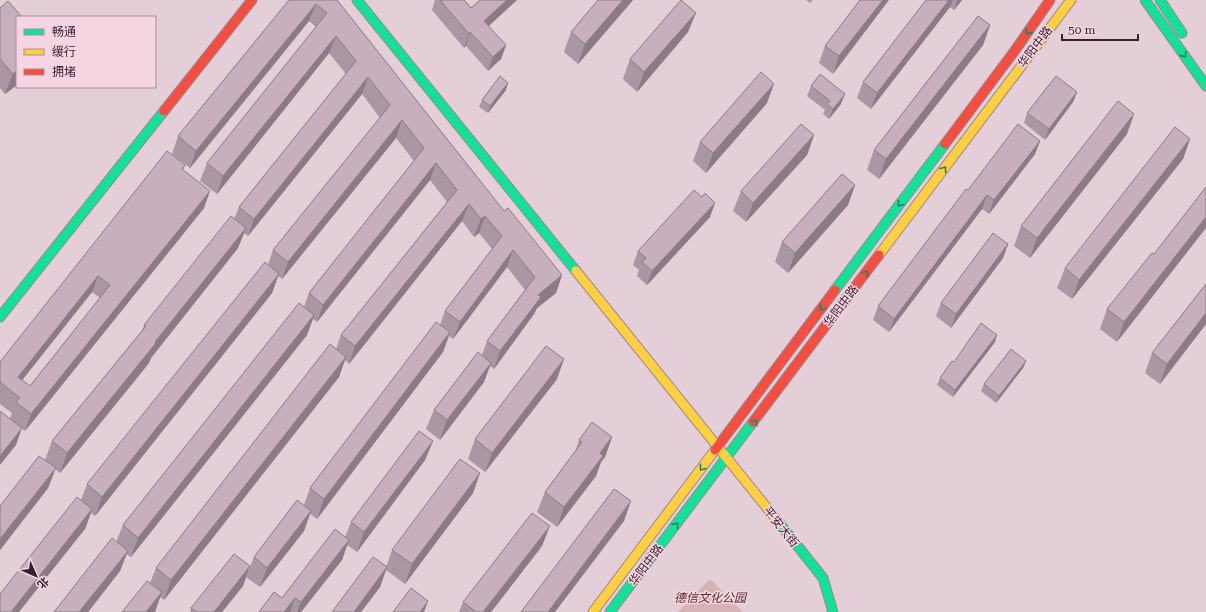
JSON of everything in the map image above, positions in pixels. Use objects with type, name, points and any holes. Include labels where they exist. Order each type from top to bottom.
[{"type":"main road","points":[[0,317],[252,0]]},
{"type":"main road","name":"平安大街","points":[[357,0],[823,578],[833,612]]},
{"type":"main road","name":"华阳中路","points":[[593,612],[1016,49],[1050,0]]},
{"type":"main road","name":"华阳中路","points":[[610,612],[727,459],[1071,0]]},
{"type":"main road","points":[[1145,0],[1206,86]]},
{"type":"main road","points":[[1160,0],[1185,38]]},
{"type":"green space","name":"德信文化公园","points":[[710,579],[743,612],[678,612]]},
{"type":"building","points":[[289,0],[337,0],[504,211],[508,208],[562,275],[538,295],[541,297],[500,351],[487,341],[535,277],[513,250],[460,322],[445,311],[502,236],[485,216],[481,219],[469,204],[355,346],[341,335],[457,190],[436,163],[323,305],[309,293],[424,148],[402,120],[288,262],[273,250],[390,105],[368,77],[254,219],[239,207],[356,61],[336,36],[223,176],[207,163],[327,13],[316,4],[196,151],[178,136]]},
{"type":"building","points":[[440,0],[464,0],[471,8],[480,0],[507,0],[484,21],[506,45],[493,57],[470,32],[469,34]]},
{"type":"building","points":[[598,0],[623,0],[585,44],[571,32]]},
{"type":"building","points":[[681,0],[696,13],[644,72],[630,59]]},
{"type":"building","points":[[860,0],[883,0],[839,56],[825,46]]},
{"type":"building","points":[[926,0],[949,0],[877,93],[863,82]]},
{"type":"building","points":[[8,1],[21,16],[16,16],[16,72],[13,74],[0,59],[0,8]]},
{"type":"building","points":[[978,16],[990,25],[886,159],[874,150]]},
{"type":"building","points":[[761,72],[774,84],[713,153],[700,142]]},
{"type":"building","points":[[820,74],[845,94],[833,109],[827,104],[830,101],[811,86]]},
{"type":"building","points":[[500,76],[508,83],[490,106],[482,100]]},
{"type":"building","points":[[1056,76],[1077,92],[1049,129],[1027,113]]},
{"type":"building","points":[[1118,101],[1134,114],[1037,238],[1021,226]]},
{"type":"building","points":[[801,124],[814,135],[753,203],[741,191]]},
{"type":"building","points":[[1018,124],[1040,141],[994,200],[987,195],[894,319],[878,306],[966,189],[968,190]]},
{"type":"building","points":[[1175,127],[1190,139],[1079,280],[1065,268]]},
{"type":"building","points":[[167,151],[185,165],[182,169],[210,191],[31,414],[16,402],[20,398],[0,382],[0,362]],"holes":[[[98,276],[110,285],[30,386],[18,377]]]},
{"type":"building","points":[[842,174],[855,185],[795,253],[782,242]]},
{"type":"building","points":[[1206,187],[1206,217],[1124,322],[1107,309],[1152,253],[1154,254]]},
{"type":"building","points":[[694,190],[702,197],[705,193],[715,203],[652,271],[642,262],[646,258],[638,251]]},
{"type":"building","points":[[231,216],[246,228],[67,453],[52,441],[146,326],[144,325]]},
{"type":"building","points":[[993,233],[1008,244],[956,314],[941,303]]},
{"type":"building","points":[[265,262],[279,274],[102,497],[87,484]]},
{"type":"building","points":[[1206,284],[1206,313],[1167,364],[1152,353]]},
{"type":"building","points":[[299,303],[314,315],[138,538],[123,525]]},
{"type":"building","points":[[436,322],[450,332],[324,499],[310,488]]},
{"type":"building","points":[[981,323],[997,335],[955,390],[940,378],[952,361],[954,362]]},
{"type":"building","points":[[330,344],[346,357],[171,580],[156,568]]},
{"type":"building","points":[[546,346],[564,359],[492,453],[475,439]]},
{"type":"building","points":[[1011,349],[1026,361],[999,396],[984,384]]},
{"type":"building","points":[[478,352],[491,363],[447,420],[434,410]]},
{"type":"building","points":[[0,411],[22,428],[0,456]]},
{"type":"building","points":[[592,422],[612,437],[600,453],[603,456],[564,507],[545,492],[582,442],[579,440]]},
{"type":"building","points":[[419,431],[433,441],[364,532],[351,522]]},
{"type":"building","points":[[39,456],[56,468],[0,539],[0,506]]},
{"type":"building","points":[[460,459],[480,473],[412,564],[392,550]]},
{"type":"building","points":[[614,489],[631,501],[548,612],[521,612]]},
{"type":"building","points":[[77,497],[92,509],[11,612],[0,612],[0,594]]},
{"type":"building","points":[[297,500],[311,511],[267,568],[254,557]]},
{"type":"building","points":[[532,513],[550,526],[483,612],[476,612],[463,602]]},
{"type":"building","points":[[335,529],[349,540],[301,602],[295,598],[284,612],[259,612],[274,592],[282,598]]},
{"type":"building","points":[[112,538],[128,551],[79,612],[54,612]]},
{"type":"building","points":[[234,554],[250,566],[214,612],[197,612],[191,608]]},
{"type":"building","points":[[373,557],[387,567],[354,612],[332,612]]},
{"type":"building","points":[[147,581],[162,592],[146,612],[122,612]]},
{"type":"building","points":[[411,588],[428,601],[420,612],[393,612]]},
{"type":"traffic: fast","points":[[357,0],[576,271]]},
{"type":"traffic: fast","points":[[1145,0],[1206,86]]},
{"type":"traffic: fast","points":[[1160,0],[1182,33]]},
{"type":"traffic: fast","points":[[0,317],[164,111]]},
{"type":"traffic: fast","points":[[835,290],[945,144]]},
{"type":"traffic: fast","points":[[610,612],[753,422]]},
{"type":"traffic: fast","points":[[780,524],[823,578],[833,612]]},
{"type":"traffic: slow","points":[[879,255],[1071,0]]},
{"type":"traffic: slow","points":[[576,271],[780,524]]},
{"type":"traffic: slow","points":[[593,612],[715,450]]},
{"type":"traffic: jam","points":[[164,111],[252,0]]},
{"type":"traffic: jam","points":[[945,144],[1016,49],[1050,0]]},
{"type":"traffic: jam","points":[[753,422],[879,255]]},
{"type":"traffic: jam","points":[[715,450],[835,290]]}]
